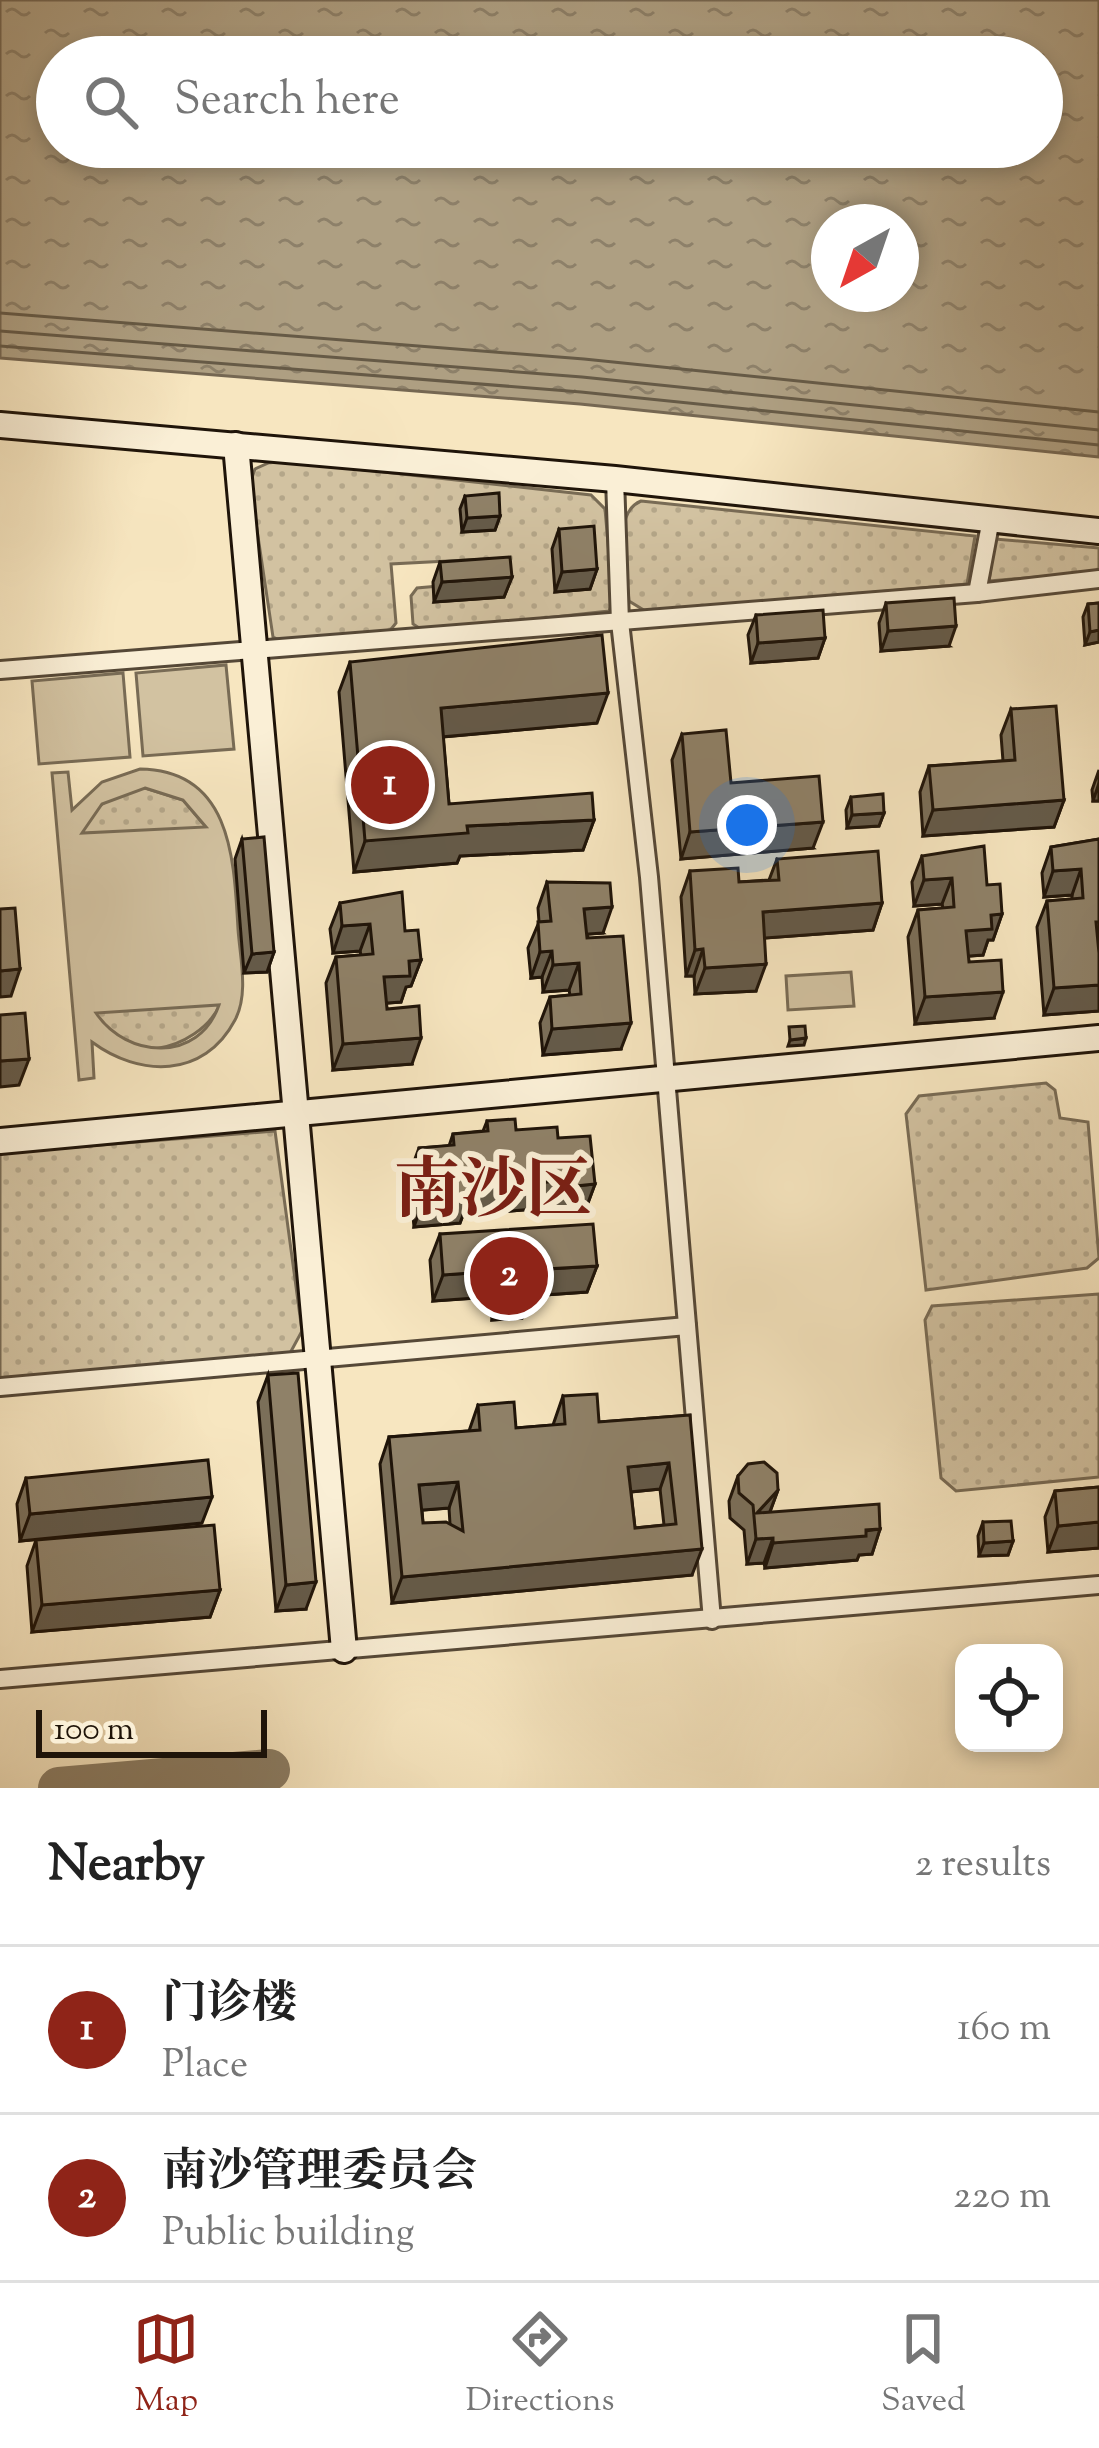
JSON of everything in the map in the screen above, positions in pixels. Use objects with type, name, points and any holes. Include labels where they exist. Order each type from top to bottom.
[{"type":"street","points":[[0,425],[615,479],[1099,531]]},
{"type":"street","points":[[236,446],[344,1650]]},
{"type":"street","points":[[615,479],[620,622],[649,877],[712,1620]]},
{"type":"street","points":[[976,593],[991,520]]},
{"type":"street","points":[[0,670],[976,593],[1099,579]]},
{"type":"street","points":[[0,1141],[1099,1038]]},
{"type":"street","points":[[0,1388],[687,1326]]},
{"type":"street","points":[[0,1679],[1099,1585]]},
{"type":"shaded area","points":[[275,460],[591,495],[605,509],[613,600],[609,611],[424,631],[413,624],[411,596],[417,588],[507,580],[505,558],[391,564],[396,623],[388,633],[284,642],[273,637],[250,483],[255,469]]},
{"type":"shaded area","points":[[641,501],[975,536],[967,584],[647,612],[629,601],[623,545],[626,518]]},
{"type":"shaded area","points":[[995,539],[1099,548],[1099,572],[989,581]]},
{"type":"shaded area","points":[[226,665],[234,749],[143,756],[136,673]]},
{"type":"shaded area","points":[[123,673],[130,757],[39,764],[32,681]]},
{"type":"shaded area","points":[[140,769],[170,773],[194,785],[210,802],[222,824],[234,875],[243,987],[235,1020],[206,1053],[189,1062],[150,1066],[110,1054],[92,1042],[94,1078],[79,1080],[52,773],[68,772],[72,810],[102,782]],"holes":[[[145,788],[183,800],[206,827],[82,833],[102,804]],[[219,1005],[196,1037],[162,1048],[125,1039],[96,1013]]]},
{"type":"shaded area","points":[[145,788],[183,800],[206,827],[220,1005],[194,1034],[157,1048],[120,1043],[105,1030],[95,1011],[83,894],[82,834],[90,815],[106,802]]},
{"type":"shaded area","points":[[851,972],[854,1006],[788,1010],[786,976]]},
{"type":"shaded area","points":[[1046,1083],[1055,1090],[1060,1118],[1088,1122],[1099,1258],[1087,1268],[926,1290],[906,1114],[919,1096]]},
{"type":"shaded area","points":[[275,1131],[302,1331],[289,1355],[0,1381],[0,1153]]},
{"type":"shaded area","points":[[1099,1294],[1099,1477],[956,1491],[941,1478],[925,1320],[932,1306]]},
{"type":"water","points":[[0,0],[1099,0],[1099,457],[580,404],[0,358]]},
{"type":"building","points":[[499,493],[500,516],[467,518],[465,496]]},
{"type":"building","points":[[594,526],[597,569],[562,572],[559,529]]},
{"type":"building","points":[[510,557],[512,577],[442,582],[440,562]]},
{"type":"building","points":[[954,598],[956,626],[888,631],[886,603]]},
{"type":"building","points":[[1099,603],[1099,630],[1090,632],[1088,604]]},
{"type":"building","points":[[823,610],[825,638],[758,643],[756,615]]},
{"type":"building","points":[[602,635],[608,693],[441,708],[449,804],[592,793],[594,820],[467,826],[468,833],[365,841],[350,662]]},
{"type":"building","points":[[1056,706],[1064,800],[933,810],[929,766],[1015,760],[1011,709]]},
{"type":"building","points":[[726,730],[731,783],[819,776],[823,822],[690,832],[682,734]]},
{"type":"building","points":[[883,794],[884,813],[852,815],[851,797]]},
{"type":"building","points":[[264,837],[274,952],[252,954],[242,839]]},
{"type":"building","points":[[1099,839],[1099,985],[1054,988],[1047,901],[1083,898],[1081,869],[1053,871],[1051,847]]},
{"type":"building","points":[[984,846],[987,885],[1000,884],[1002,914],[991,915],[992,929],[966,931],[969,962],[1001,960],[1003,992],[925,997],[918,910],[954,907],[952,878],[924,880],[922,856]]},
{"type":"building","points":[[878,851],[882,903],[763,912],[766,964],[705,968],[703,949],[695,950],[690,871],[738,868],[739,882],[779,880],[777,859]]},
{"type":"building","points":[[547,882],[610,883],[612,907],[584,909],[587,938],[623,936],[631,1023],[552,1029],[550,997],[581,994],[579,963],[553,965],[552,951],[540,952],[538,922],[551,921]]},
{"type":"building","points":[[402,892],[405,931],[418,930],[421,960],[409,961],[410,976],[384,977],[387,1009],[419,1006],[421,1038],[343,1044],[336,957],[373,954],[370,924],[342,926],[340,903]]},
{"type":"building","points":[[15,908],[20,969],[0,971],[0,909]]},
{"type":"building","points":[[25,1013],[29,1059],[0,1061],[0,1015]]},
{"type":"building","points":[[805,1026],[806,1038],[790,1040],[789,1027]]},
{"type":"building","points":[[515,1119],[516,1130],[557,1127],[558,1138],[590,1136],[595,1184],[556,1188],[556,1181],[469,1189],[469,1196],[423,1200],[419,1148],[454,1145],[453,1134],[488,1131],[487,1121]]},
{"type":"building","points":[[593,1224],[597,1266],[530,1270],[532,1291],[501,1293],[499,1271],[443,1275],[440,1234]]},
{"type":"building","points":[[298,1373],[316,1582],[286,1585],[268,1375]]},
{"type":"building","points":[[597,1394],[599,1422],[690,1415],[702,1549],[402,1577],[389,1437],[480,1430],[478,1405],[514,1402],[516,1428],[565,1424],[563,1396]],"holes":[[[669,1463],[676,1524],[635,1528],[628,1467]],[[458,1482],[463,1531],[446,1522],[423,1523],[419,1485]]]},
{"type":"building","points":[[208,1460],[212,1497],[30,1514],[26,1478]]},
{"type":"building","points":[[764,1462],[777,1473],[778,1490],[757,1513],[879,1504],[880,1529],[866,1530],[866,1536],[773,1543],[773,1538],[756,1539],[753,1505],[739,1493],[738,1476],[748,1464]]},
{"type":"building","points":[[1099,1487],[1099,1522],[1058,1526],[1055,1491]]},
{"type":"building","points":[[1011,1521],[1013,1541],[984,1543],[983,1522]]},
{"type":"building","points":[[214,1525],[220,1590],[42,1605],[36,1540]]},
{"type":"taxiway","points":[[59,1788],[269,1770]]},
{"type":"place","name":"门诊楼","points":[[390,785]]},
{"type":"place","name":"南沙管理委员会","points":[[509,1276]]},
{"type":"district","name":"南沙区","points":[[493,1188]]}]
